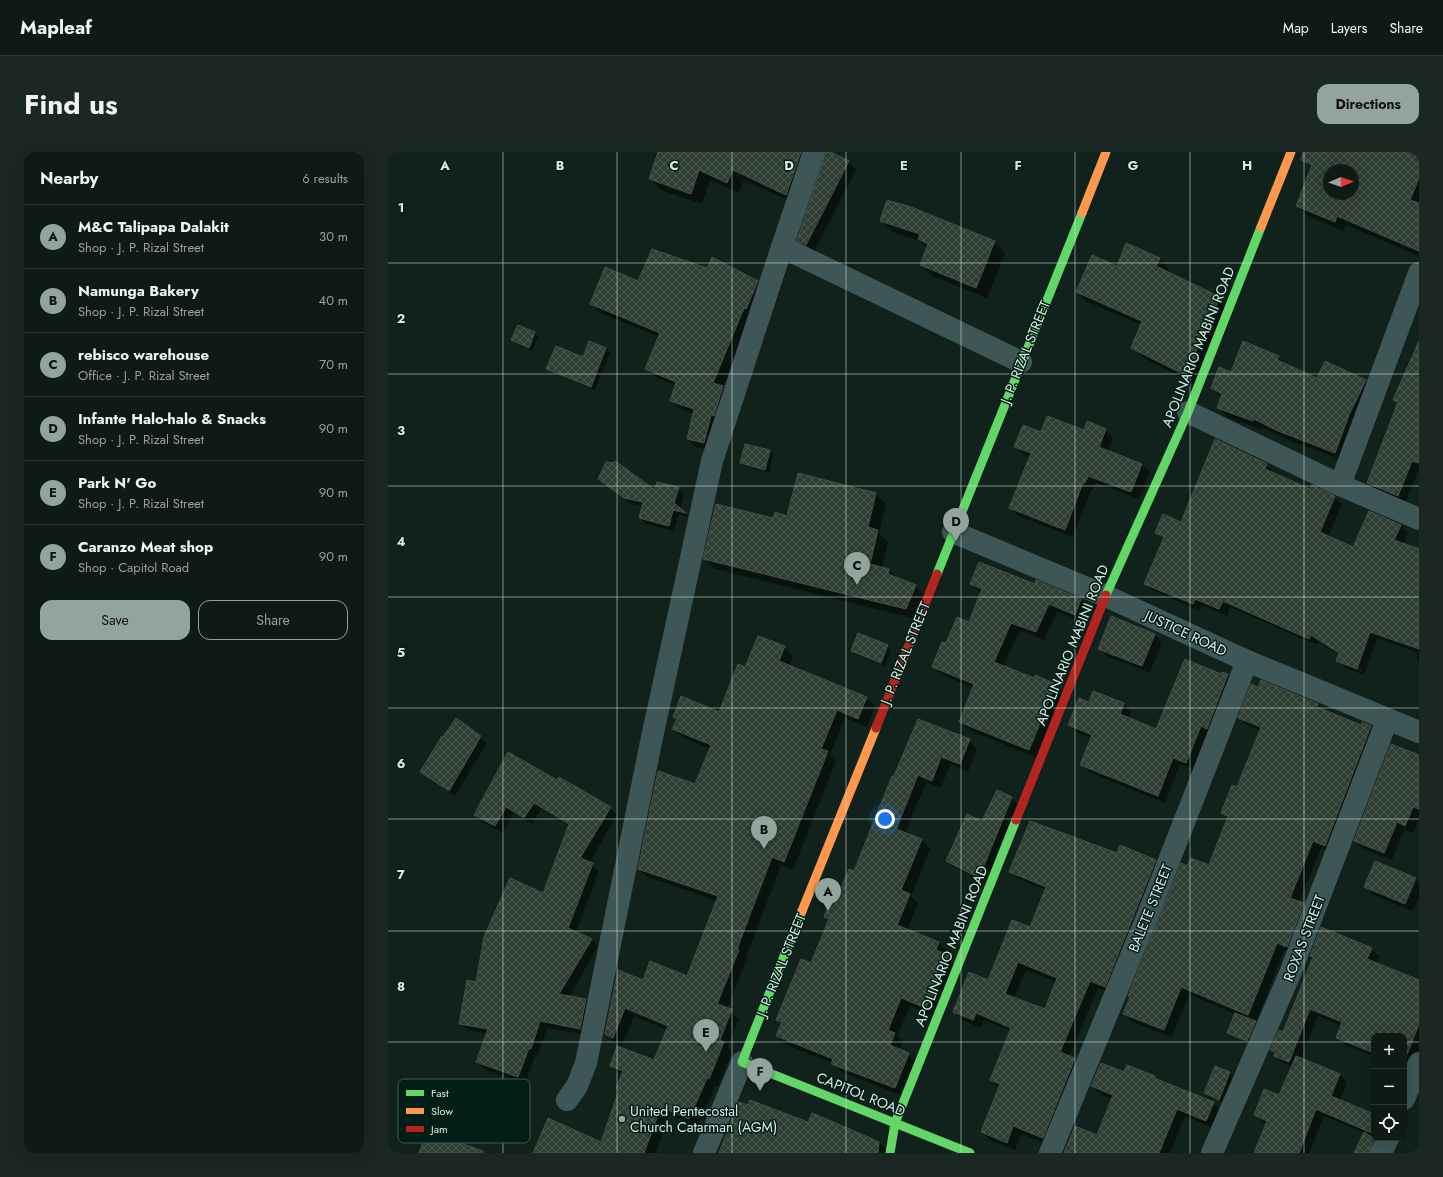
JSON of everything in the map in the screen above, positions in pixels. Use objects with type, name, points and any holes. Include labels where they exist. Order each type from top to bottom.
[{"type":"street","points":[[567,1100],[577,1086],[586,1063],[651,742],[712,461],[814,152]]},
{"type":"street","name":"J. P. RIZAL STREET","points":[[704,1153],[742,1062],[1106,152]]},
{"type":"street","name":"APOLINARIO MABINI ROAD","points":[[890,1153],[895,1123],[1106,596],[1188,412],[1292,152]]},
{"type":"street","points":[[782,247],[1021,362]]},
{"type":"street","points":[[1340,485],[1419,273]]},
{"type":"street","points":[[1188,412],[1340,485],[1419,519]]},
{"type":"street","name":"JUSTICE ROAD","points":[[954,532],[1106,596],[1247,661],[1419,732]]},
{"type":"street","name":"BALETE STREET","points":[[1050,1153],[1147,917],[1247,661]]},
{"type":"street","name":"ROXAS STREET","points":[[1212,1153],[1290,976],[1387,720]]},
{"type":"street","name":"CAPITOL ROAD","points":[[742,1062],[970,1153]]},
{"type":"street","points":[[1407,1092],[1419,1063]]},
{"type":"street","points":[[1381,1153],[1387,1141]]},
{"type":"building","points":[[658,152],[801,152],[786,195],[733,170],[727,183],[699,170],[691,194],[649,179]]},
{"type":"building","points":[[826,152],[831,152],[849,161],[806,245],[797,241]]},
{"type":"building","points":[[1303,152],[1419,152],[1419,178],[1410,200],[1419,203],[1419,251],[1337,216],[1335,222],[1296,206],[1312,165],[1301,160]]},
{"type":"building","points":[[887,200],[911,207],[995,241],[976,288],[920,265],[928,244],[918,239],[920,234],[880,221]]},
{"type":"building","points":[[1126,243],[1160,258],[1156,266],[1220,297],[1195,354],[1197,355],[1189,377],[1131,348],[1142,321],[1076,292],[1092,255],[1117,266]]},
{"type":"building","points":[[652,249],[707,268],[712,257],[758,281],[746,309],[744,308],[713,383],[723,386],[714,416],[711,415],[704,443],[687,439],[694,409],[670,401],[676,382],[645,369],[660,333],[590,304],[605,267],[638,281]]},
{"type":"building","points":[[518,325],[535,332],[529,348],[511,340]]},
{"type":"building","points":[[589,341],[606,348],[591,387],[546,369],[556,346],[583,357]]},
{"type":"building","points":[[1243,341],[1279,356],[1277,360],[1317,378],[1325,361],[1366,380],[1349,415],[1335,453],[1278,431],[1254,419],[1253,421],[1217,408],[1222,394],[1211,388],[1219,367],[1231,372]]},
{"type":"building","points":[[1419,341],[1419,463],[1412,461],[1398,496],[1367,483],[1398,402],[1393,400]]},
{"type":"building","points":[[1047,416],[1084,430],[1087,421],[1106,429],[1099,447],[1142,464],[1131,492],[1088,476],[1085,483],[1083,483],[1065,530],[1009,508],[1031,453],[1014,447],[1023,425],[1041,432]]},
{"type":"building","points":[[1215,439],[1267,464],[1265,469],[1310,489],[1312,485],[1335,496],[1320,532],[1353,547],[1369,511],[1401,525],[1394,540],[1419,549],[1419,649],[1370,632],[1357,669],[1336,661],[1339,653],[1311,635],[1309,639],[1223,601],[1219,609],[1195,599],[1193,604],[1144,584],[1164,537],[1155,533],[1163,514],[1181,522]]},
{"type":"building","points":[[745,444],[770,450],[765,470],[740,463]]},
{"type":"building","points":[[615,461],[655,490],[657,482],[679,487],[674,503],[686,513],[673,510],[669,526],[639,518],[643,502],[624,498],[598,479],[606,462],[613,463]]},
{"type":"building","points":[[798,473],[876,493],[868,527],[878,530],[870,564],[889,569],[888,574],[916,585],[906,609],[703,559],[716,504],[773,518],[775,512],[787,516]]},
{"type":"building","points":[[979,562],[1035,584],[1036,580],[1081,599],[1075,615],[1049,604],[1036,632],[1011,623],[994,662],[1034,678],[1035,675],[1056,684],[1029,750],[959,722],[974,684],[932,667],[942,642],[946,643],[957,617],[969,622],[982,589],[970,584]]},
{"type":"building","points":[[1111,616],[1155,634],[1142,666],[1098,649]]},
{"type":"building","points":[[858,633],[888,645],[881,663],[851,651]]},
{"type":"building","points":[[758,636],[785,646],[779,661],[867,697],[858,719],[837,710],[821,749],[828,751],[784,862],[772,857],[737,949],[739,950],[717,1004],[732,1009],[720,1040],[724,1042],[709,1079],[707,1078],[689,1119],[661,1107],[644,1153],[533,1153],[548,1118],[601,1142],[619,1090],[616,1089],[623,1071],[610,1066],[617,1046],[654,1060],[668,1026],[625,1008],[613,1038],[605,1034],[618,970],[643,980],[650,961],[687,976],[718,896],[638,869],[658,771],[695,784],[711,745],[672,729],[677,719],[673,717],[681,696],[719,712],[738,664],[745,667]]},
{"type":"building","points":[[1185,659],[1221,674],[1222,672],[1228,674],[1207,729],[1201,726],[1186,763],[1173,758],[1158,796],[1080,765],[1092,735],[1068,725],[1079,698],[1089,702],[1093,691],[1124,703],[1120,714],[1156,729]]},
{"type":"building","points":[[1261,680],[1318,704],[1317,707],[1361,725],[1362,722],[1371,726],[1325,846],[1313,841],[1290,898],[1304,903],[1287,947],[1277,943],[1248,1015],[1181,987],[1164,1030],[1123,1014],[1130,997],[1128,996],[1181,863],[1187,866],[1191,858],[1209,865],[1228,816],[1221,813],[1232,785],[1237,787],[1261,727],[1238,718],[1251,684],[1258,687]]},
{"type":"building","points":[[456,718],[481,736],[449,791],[420,772],[442,736],[443,737]]},
{"type":"building","points":[[918,719],[970,739],[960,764],[941,757],[932,781],[918,775],[896,829],[922,839],[901,890],[910,894],[897,925],[939,942],[936,950],[949,955],[926,1008],[901,998],[888,1030],[895,1033],[890,1045],[909,1053],[895,1088],[831,1064],[833,1059],[776,1036],[782,1022],[776,1020],[801,959],[811,963],[829,919],[824,917],[834,891],[839,893],[849,869],[854,871],[892,776],[894,776]]},
{"type":"building","points":[[1391,744],[1419,755],[1419,809],[1413,807],[1405,826],[1397,822],[1384,853],[1354,841]]},
{"type":"building","points":[[508,752],[557,780],[559,777],[611,807],[580,858],[593,863],[568,928],[592,939],[559,994],[586,999],[580,1029],[540,1021],[531,1049],[529,1048],[518,1077],[476,1062],[488,1029],[459,1024],[467,980],[476,982],[484,937],[510,878],[543,893],[569,824],[534,803],[524,818],[506,807],[495,826],[474,815]]},
{"type":"building","points":[[997,790],[1012,797],[979,878],[946,861],[967,814],[982,821]]},
{"type":"building","points":[[1030,821],[1117,853],[1120,845],[1156,860],[1105,987],[1090,981],[1060,1052],[1075,1058],[1043,1138],[1013,1126],[1007,1143],[981,1132],[1000,1084],[990,1080],[1011,1028],[976,1013],[973,1020],[953,1012],[969,972],[988,980],[1012,920],[1030,927],[1046,887],[1009,872]],"holes":[[[1018,962],[1057,978],[1045,1009],[1005,994]]]},
{"type":"building","points":[[1375,861],[1416,878],[1405,904],[1364,887]]},
{"type":"building","points":[[1321,927],[1372,948],[1367,959],[1419,980],[1419,1024],[1407,1054],[1407,1033],[1371,1033],[1371,1052],[1336,1038],[1342,1022],[1310,1009],[1289,1062],[1274,1056],[1275,1052],[1270,1050],[1279,1030],[1283,1032],[1313,957],[1310,956]]},
{"type":"building","points":[[1235,1013],[1256,1021],[1247,1041],[1227,1033]]},
{"type":"building","points":[[1296,1056],[1340,1074],[1331,1096],[1371,1113],[1371,1133],[1316,1109],[1299,1153],[1254,1153],[1267,1121],[1254,1115],[1264,1089],[1279,1095]]},
{"type":"building","points":[[1101,1063],[1124,1072],[1127,1065],[1155,1076],[1154,1078],[1214,1102],[1206,1121],[1177,1109],[1159,1153],[1064,1153],[1075,1126],[1097,1135],[1113,1095],[1091,1086]]},
{"type":"building","points":[[1215,1066],[1230,1072],[1219,1100],[1204,1093]]},
{"type":"building","points":[[750,1100],[808,1122],[812,1113],[879,1142],[878,1153],[719,1153],[739,1102],[748,1105]]},
{"type":"building","points":[[1364,1132],[1371,1136],[1371,1141],[1373,1141],[1369,1153],[1354,1153]]},
{"type":"building","points":[[423,1143],[461,1143],[483,1151],[483,1153],[419,1153]]},
{"type":"traffic: fast","points":[[937,574],[1082,213]]},
{"type":"traffic: fast","points":[[1106,595],[1188,412],[1261,227]]},
{"type":"traffic: fast","points":[[890,1153],[895,1123],[1016,820]]},
{"type":"traffic: fast","points":[[802,911],[742,1062],[970,1153]]},
{"type":"traffic: slow","points":[[1082,213],[1106,152]]},
{"type":"traffic: slow","points":[[1261,227],[1291,152]]},
{"type":"traffic: slow","points":[[802,911],[876,728]]},
{"type":"traffic: jam","points":[[876,728],[937,574]]},
{"type":"traffic: jam","points":[[1016,820],[1106,595]]},
{"type":"place","name":"Infante Halo-halo & Snacks","points":[[956,541]]},
{"type":"place","name":"rebisco warehouse","points":[[857,585]]},
{"type":"place","name":"Namunga Bakery","points":[[764,849]]},
{"type":"place","name":"M&C Talipapa Dalakit","points":[[828,911]]},
{"type":"place","name":"Park N' Go","points":[[706,1052]]},
{"type":"place","name":"Caranzo Meat shop","points":[[760,1091]]},
{"type":"place","name":"United Pentecostal Church Catarman (AGM)","points":[[622,1119]]}]
